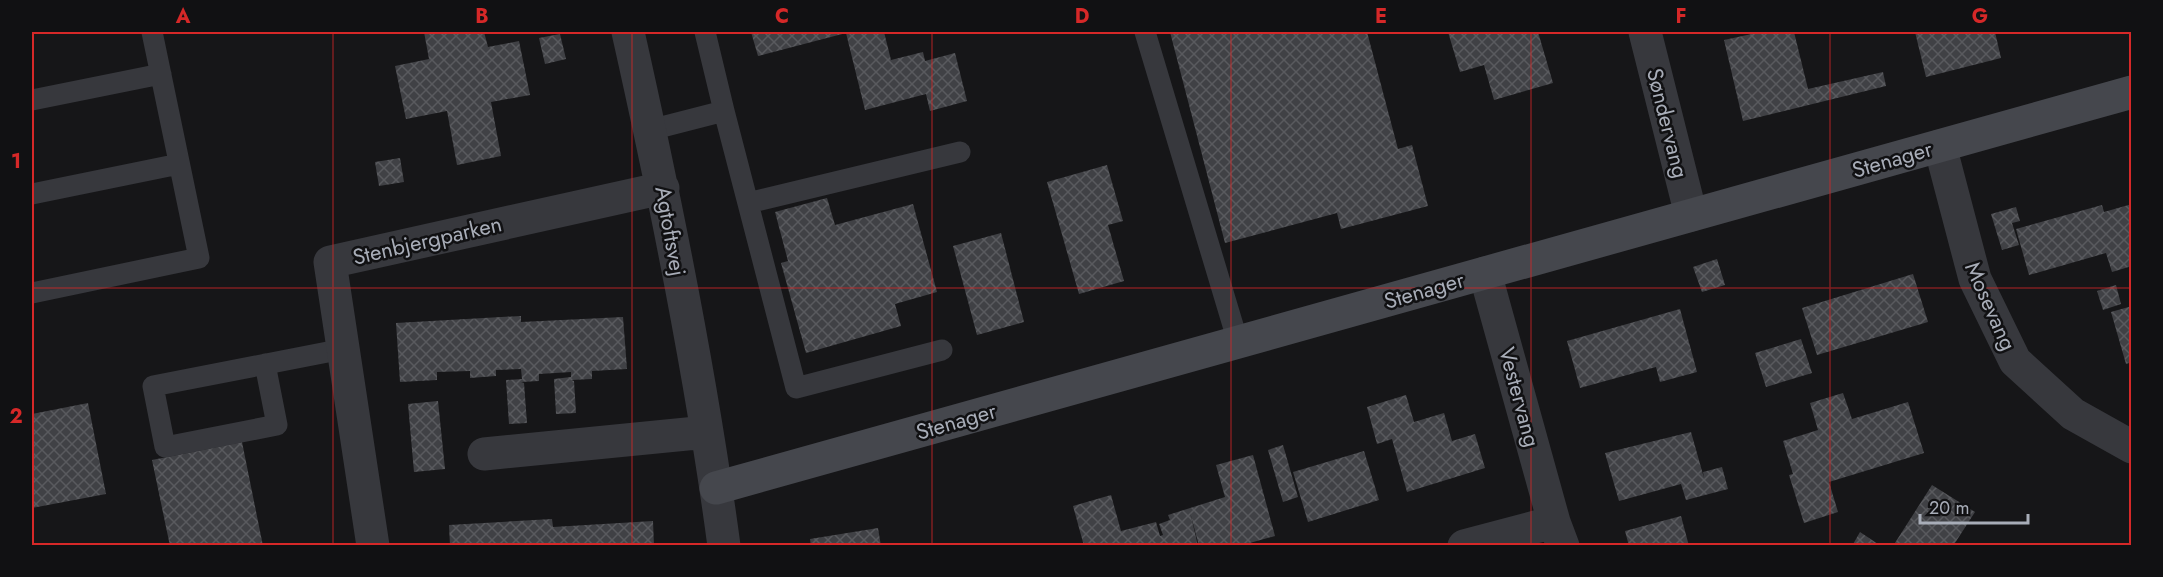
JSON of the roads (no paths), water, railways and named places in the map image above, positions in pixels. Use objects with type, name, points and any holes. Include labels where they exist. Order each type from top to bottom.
[{"type":"street","name":"Agtoftsvej","points":[[628,32],[663,188],[707,432],[723,546]]},
{"type":"street","name":"Søndervang","points":[[1645,32],[1691,215]]},
{"type":"street","name":"Stenager","points":[[716,488],[2132,92]]},
{"type":"street","name":"Mosevang","points":[[1940,146],[1975,279],[2015,361],[2073,414],[2132,447]]},
{"type":"street","name":"Stenbjergparken","points":[[373,546],[330,262],[663,188]]},
{"type":"street","name":"Vestervang","points":[[1464,546],[1559,534],[1485,273]]},
{"type":"street","points":[[483,454],[707,432]]},
{"type":"lane","points":[[32,293],[199,258],[152,32]]},
{"type":"lane","points":[[705,32],[796,388],[942,350]]},
{"type":"lane","points":[[1145,32],[1239,342]]},
{"type":"lane","points":[[32,100],[161,74]]},
{"type":"lane","points":[[650,130],[724,111]]},
{"type":"lane","points":[[748,202],[960,152]]},
{"type":"lane","points":[[32,194],[179,164]]},
{"type":"lane","points":[[265,364],[277,425],[165,447],[153,386],[265,364],[343,349]]}]
